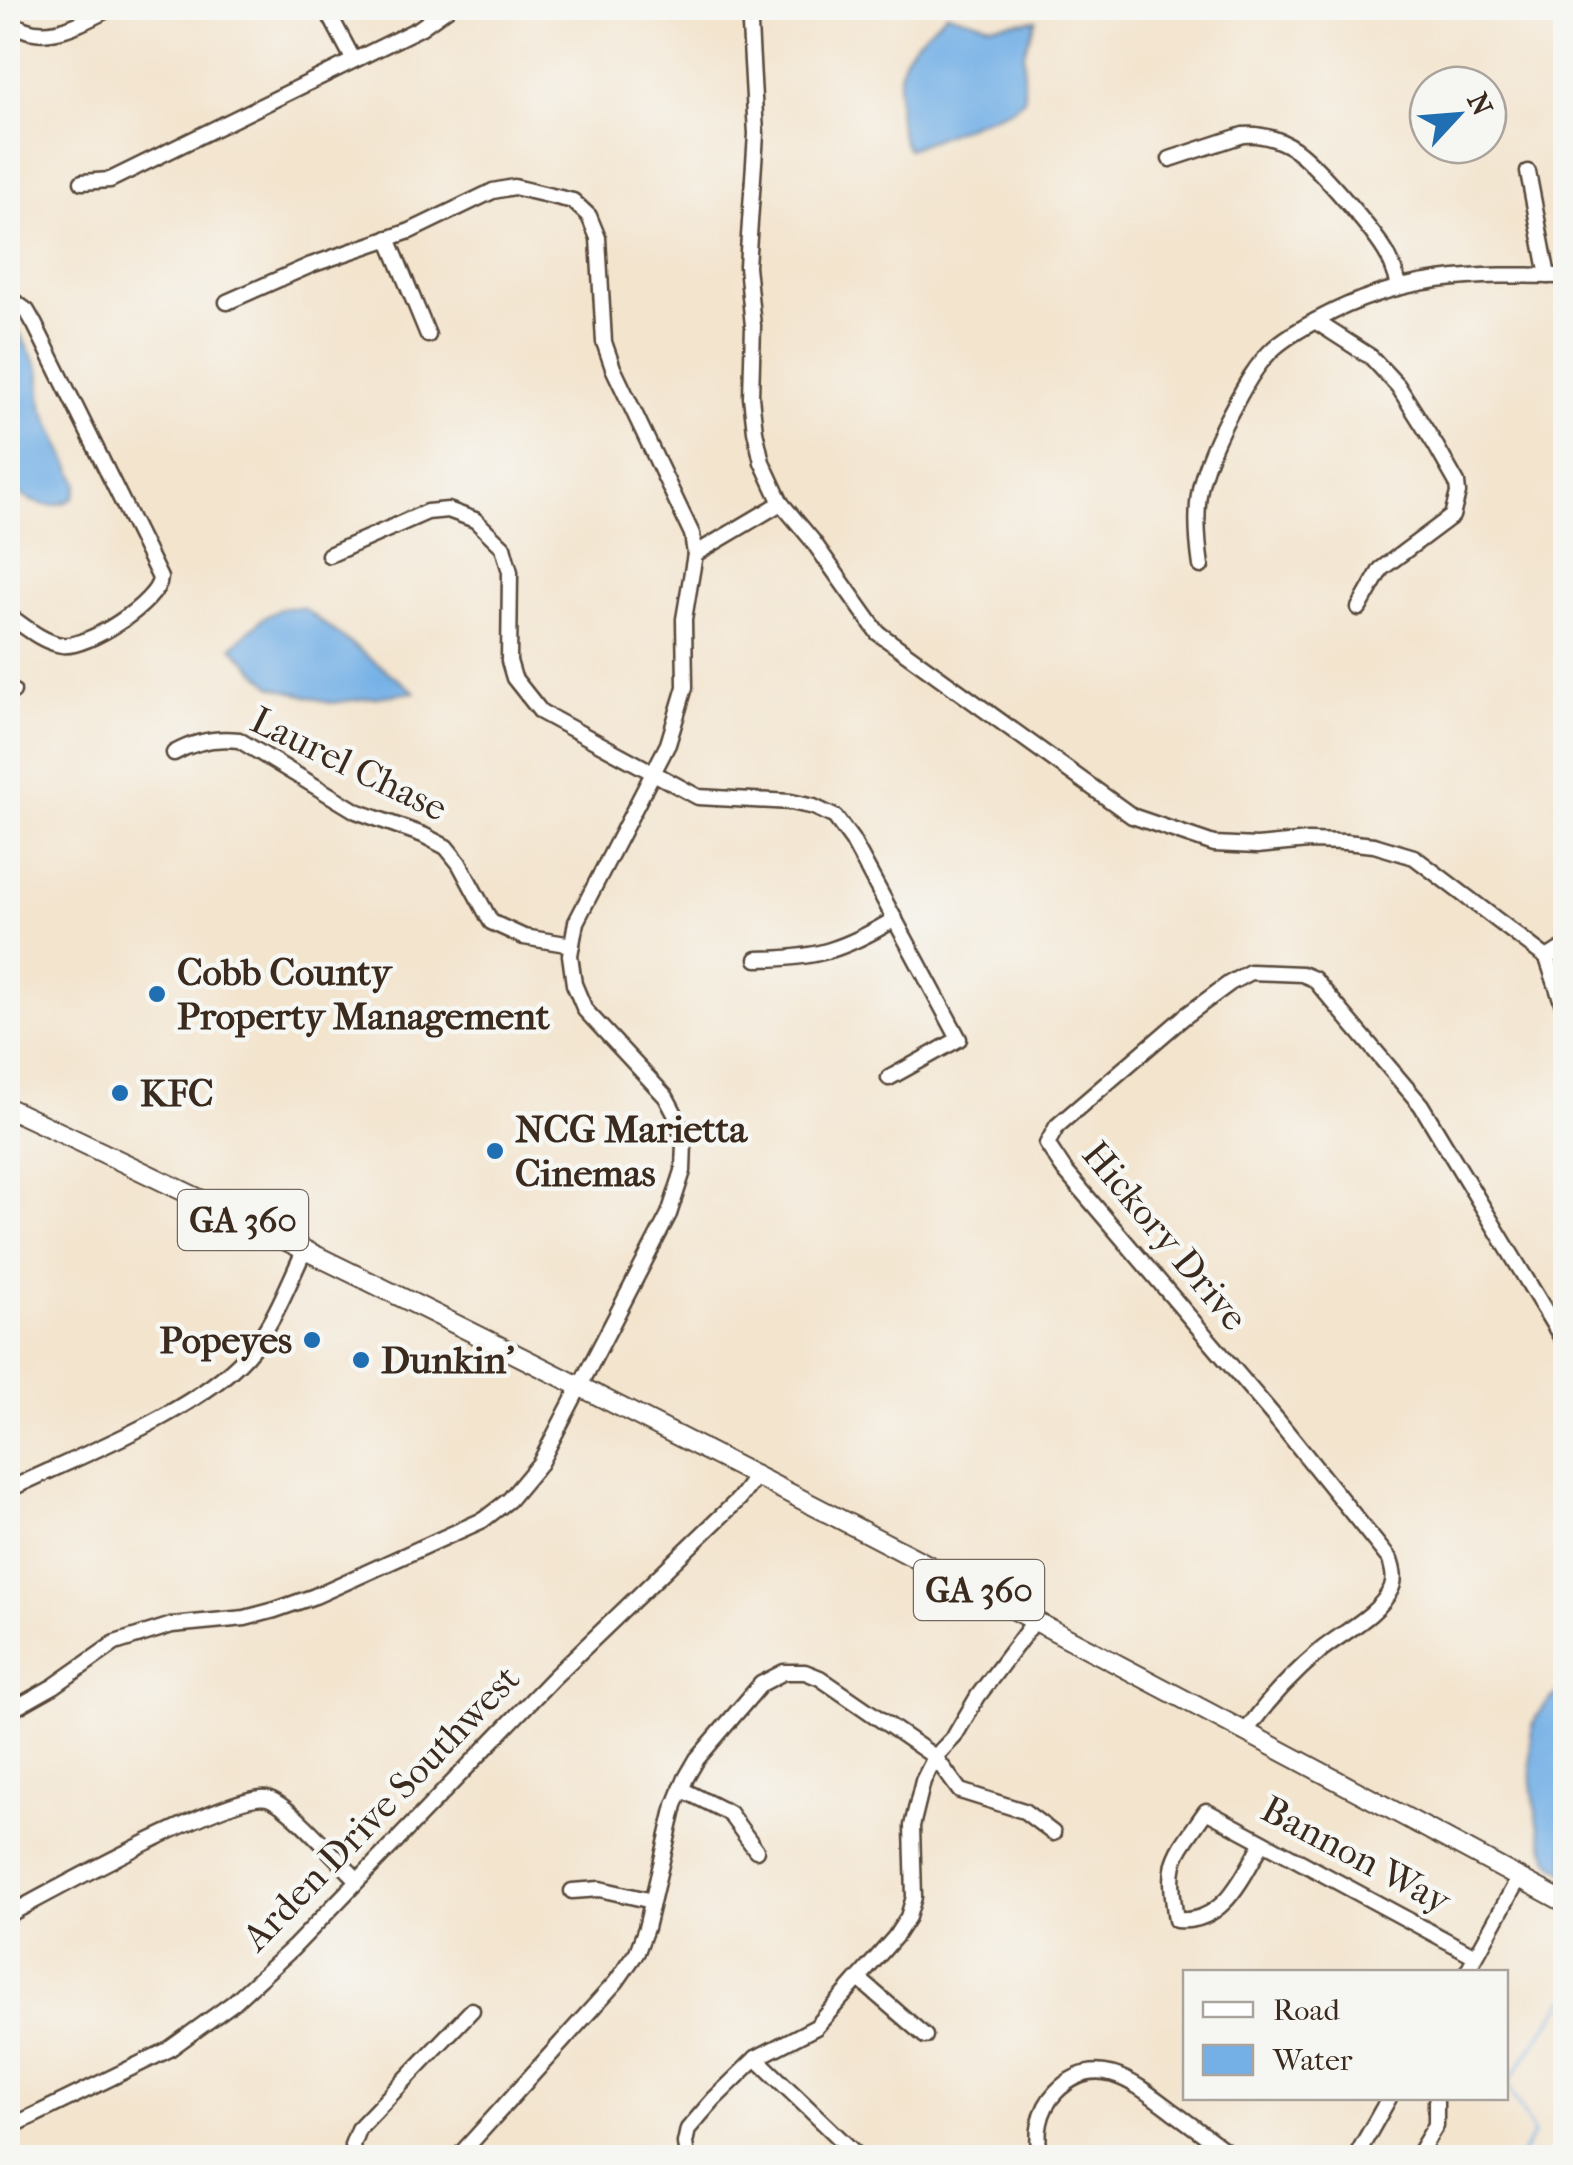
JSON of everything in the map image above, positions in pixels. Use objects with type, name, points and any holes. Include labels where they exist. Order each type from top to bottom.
[{"type":"main road","name":"GA 360","points":[[8,1108],[305,1249],[758,1475],[1036,1618],[1566,1903]]},
{"type":"street","points":[[8,20],[24,32],[50,34],[111,8]]},
{"type":"street","points":[[326,8],[353,59]]},
{"type":"street","points":[[82,182],[110,180],[420,28],[448,8]]},
{"type":"street","points":[[749,8],[756,134],[747,266],[753,326],[751,397],[762,462],[781,503],[878,634],[1132,816],[1214,844],[1346,842],[1401,852],[1430,867],[1546,958],[1566,1014]]},
{"type":"street","points":[[1170,159],[1243,135],[1254,134],[1283,143],[1301,154],[1359,219],[1387,254],[1400,285]]},
{"type":"street","points":[[1528,172],[1548,276]]},
{"type":"street","points":[[8,1712],[54,1686],[114,1643],[172,1624],[208,1623],[275,1610],[315,1596],[483,1520],[509,1500],[540,1463],[670,1214],[683,1171],[684,1142],[666,1097],[585,1010],[574,984],[572,945],[576,922],[679,714],[684,687],[684,619],[695,554],[692,534],[604,342],[598,238],[589,216],[573,201],[514,187],[493,191],[227,302]]},
{"type":"street","points":[[388,238],[428,335]]},
{"type":"street","points":[[1201,566],[1196,500],[1210,453],[1273,348],[1316,321],[1400,285],[1436,279],[1566,276]]},
{"type":"street","points":[[8,298],[27,311],[35,324],[160,578],[157,591],[142,604],[104,632],[76,645],[50,642],[8,615]]},
{"type":"street","points":[[1316,321],[1371,357],[1398,386],[1457,483],[1452,516],[1380,569],[1359,608]]},
{"type":"street","points":[[695,554],[781,503]]},
{"type":"street","points":[[329,555],[427,512],[448,510],[476,520],[503,547],[510,572],[510,661],[514,678],[541,712],[698,797],[791,802],[814,807],[834,818],[852,840],[960,1039],[889,1078]]},
{"type":"street","name":"Laurel Chase","points":[[174,753],[188,745],[218,738],[239,740],[356,811],[446,847],[491,922],[524,937],[572,945]]},
{"type":"street","points":[[758,960],[799,959],[831,950],[858,941],[895,919]]},
{"type":"street","points":[[1546,958],[1566,946]]},
{"type":"street","name":"Hickory Drive","points":[[1247,1730],[1320,1651],[1370,1613],[1391,1589],[1394,1572],[1390,1560],[1278,1421],[1064,1171],[1047,1144],[1057,1126],[1230,983],[1250,972],[1302,974],[1314,979],[1420,1105],[1566,1345]]},
{"type":"street","points":[[8,1490],[172,1412],[217,1384],[249,1354],[305,1249]]},
{"type":"street","name":"Arden Drive Southwest","points":[[8,2128],[168,2050],[233,2003],[293,1948],[553,1678],[739,1499],[758,1475]]},
{"type":"street","points":[[687,2158],[684,2143],[694,2120],[756,2058],[810,2032],[895,1938],[911,1909],[915,1810],[922,1781],[934,1757],[954,1737],[978,1696],[1036,1618]]},
{"type":"street","points":[[458,2158],[628,1967],[642,1939],[680,1789],[697,1760],[761,1684],[784,1672],[805,1672],[820,1678],[934,1757],[960,1791],[1024,1812],[1053,1833]]},
{"type":"street","points":[[680,1789],[729,1813],[756,1850]]},
{"type":"street","points":[[8,1915],[116,1858],[255,1796],[272,1799],[358,1880]]},
{"type":"street","name":"Bannon Way","points":[[1263,1842],[1232,1894],[1210,1915],[1194,1922],[1176,1920],[1170,1872],[1173,1859],[1206,1811],[1476,1956]]},
{"type":"street","points":[[1468,1970],[1520,1878]]},
{"type":"street","points":[[572,1891],[600,1888],[652,1902]]},
{"type":"street","points":[[859,1979],[925,2036]]},
{"type":"street","points":[[354,2158],[352,2144],[358,2129],[472,2010]]},
{"type":"street","points":[[756,2058],[860,2158]]},
{"type":"street","points":[[1041,2158],[1039,2124],[1051,2098],[1077,2077],[1102,2072],[1139,2084],[1235,2158]]},
{"type":"street","points":[[1356,2158],[1388,2100]]},
{"type":"street","points":[[1416,2158],[1436,2126],[1436,2101]]},
{"type":"water","points":[[947,13],[991,25],[1036,20],[1024,53],[1024,99],[1013,108],[908,149],[898,107],[903,62],[916,42]]},
{"type":"water","points":[[8,320],[15,325],[39,369],[42,406],[78,483],[74,497],[57,505],[32,501],[8,486]]},
{"type":"water","points":[[282,608],[303,608],[415,692],[331,703],[271,686],[232,647],[262,619]]},
{"type":"water","points":[[1560,1692],[1566,1693],[1565,1873],[1553,1863],[1541,1836],[1531,1752],[1536,1717]]},
{"type":"waterway","points":[[1508,2083],[1566,1999]]},
{"type":"waterway","points":[[1508,2086],[1534,2133],[1519,2158]]},
{"type":"place","name":"Cobb County Property Management","points":[[157,994]]},
{"type":"place","name":"KFC","points":[[120,1093]]},
{"type":"place","name":"NCG Marietta Cinemas","points":[[495,1151]]},
{"type":"place","name":"Popeyes","points":[[312,1340]]},
{"type":"place","name":"Dunkin'","points":[[361,1360]]}]
